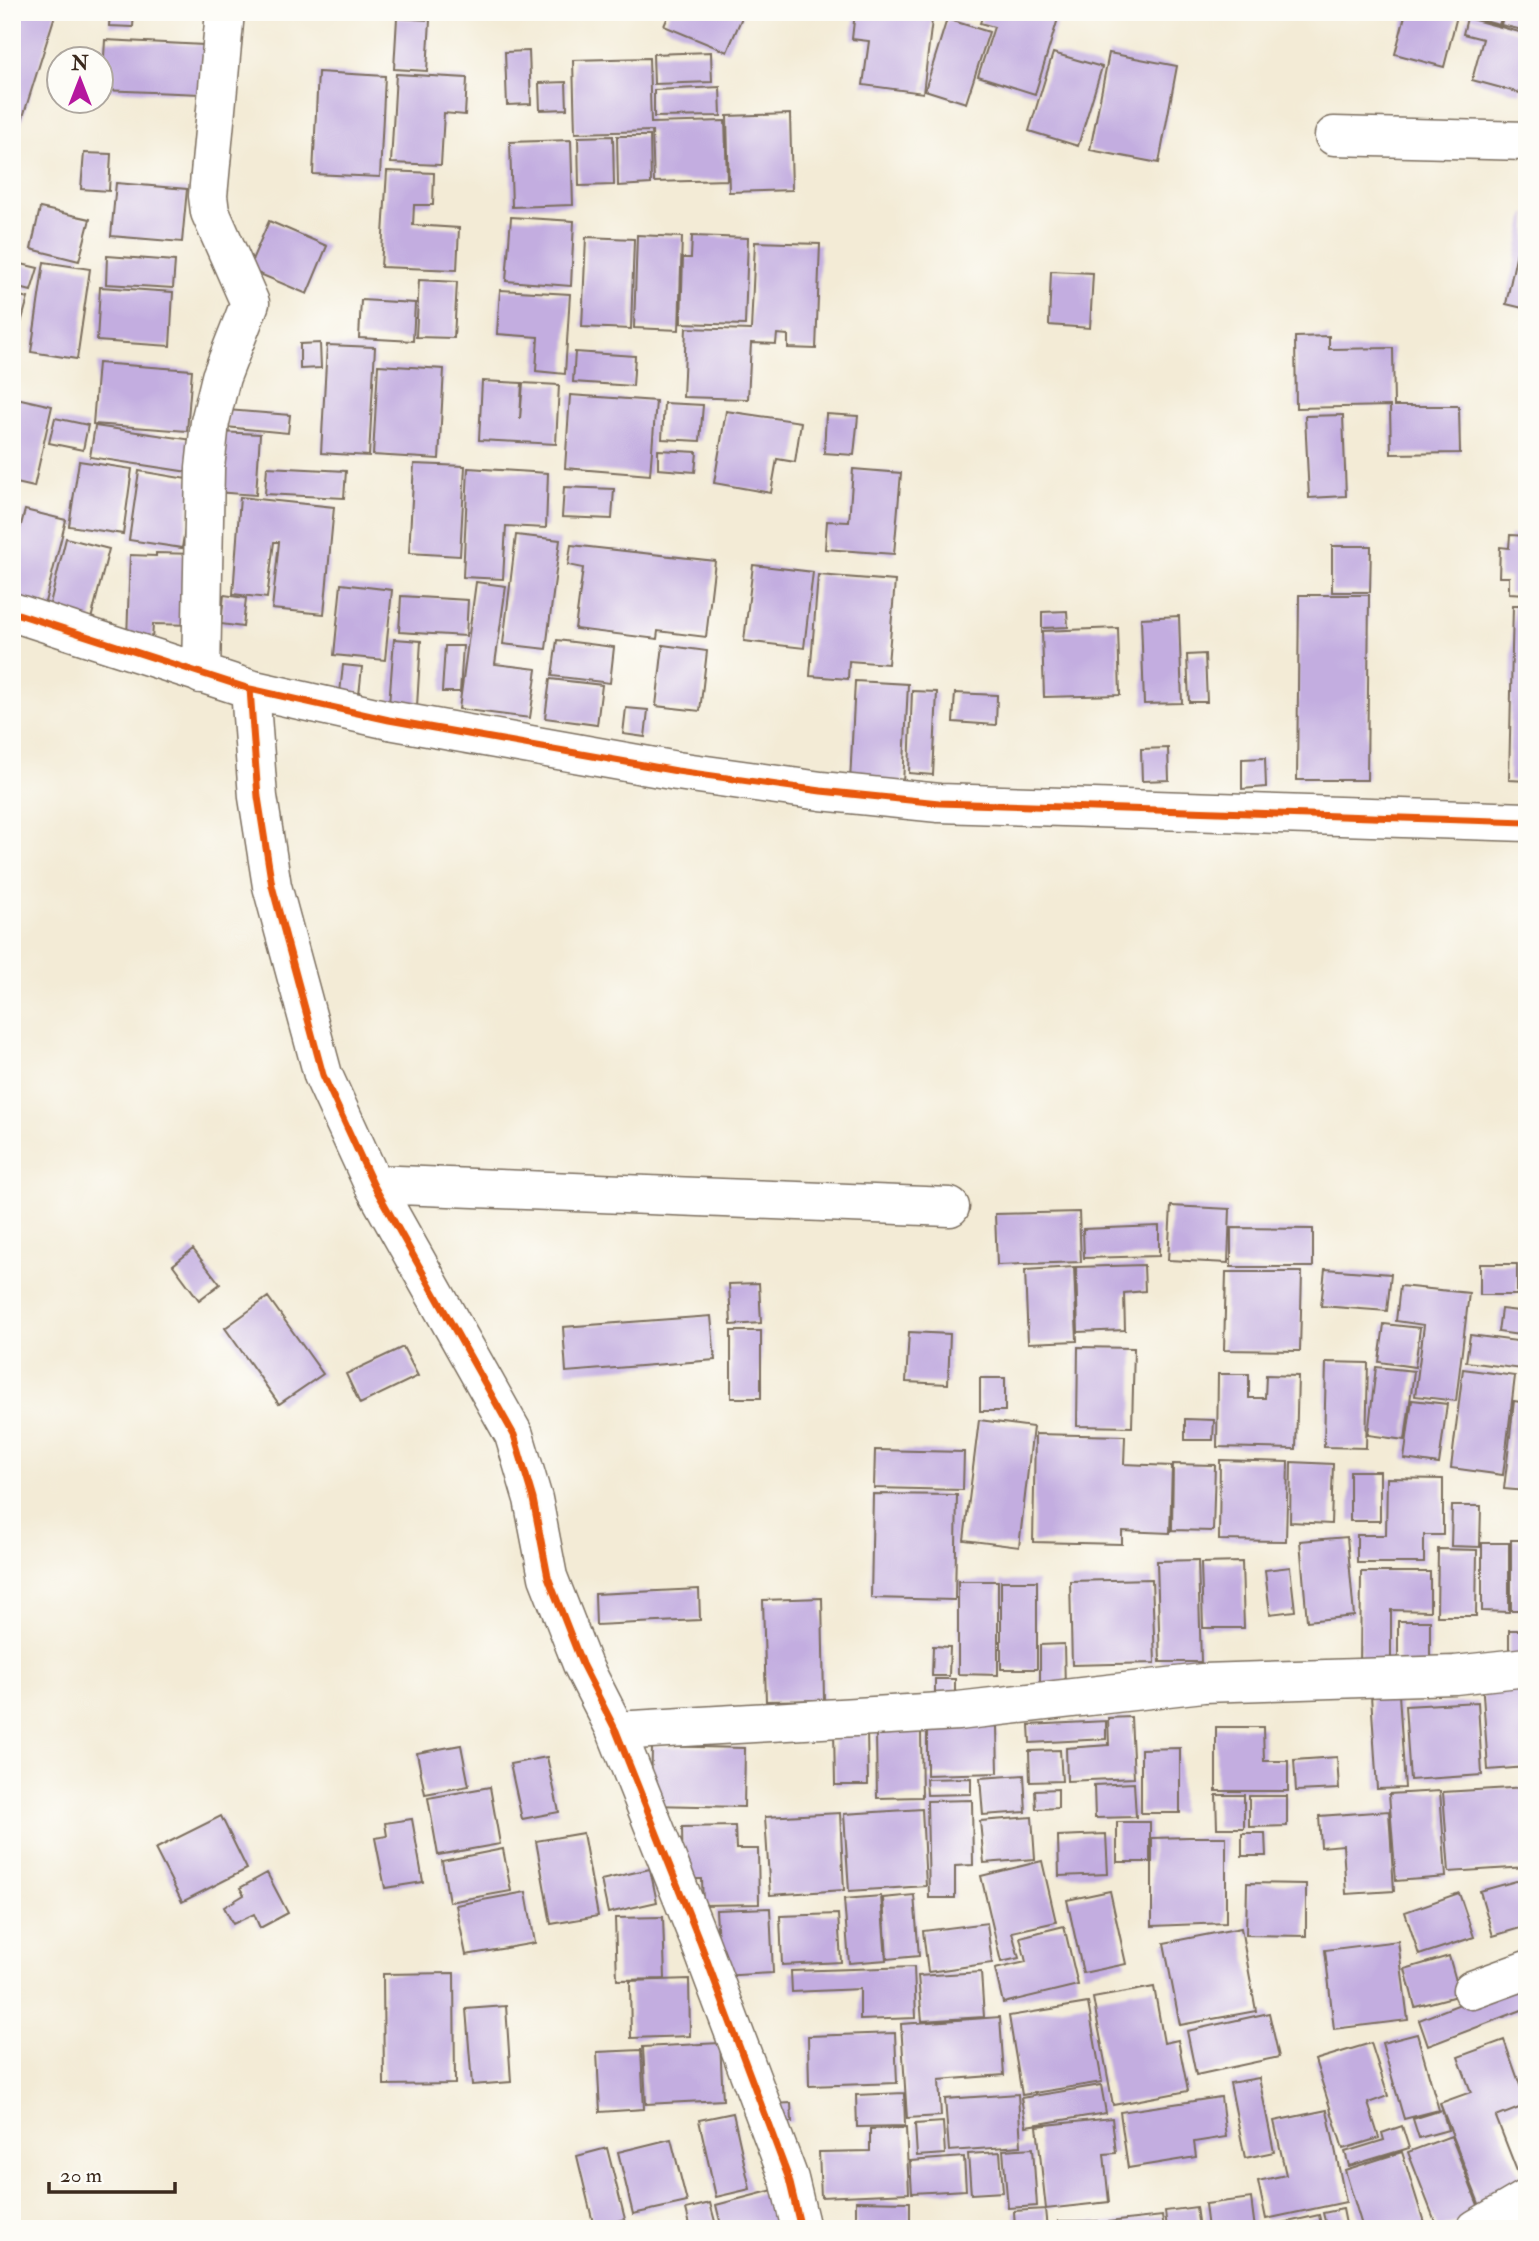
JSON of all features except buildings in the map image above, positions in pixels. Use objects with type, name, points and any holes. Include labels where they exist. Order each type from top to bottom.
[{"type":"street","points":[[201,674],[205,468],[210,422],[222,377],[250,303],[210,212],[208,196],[225,12]]},
{"type":"street","points":[[1334,136],[1527,141]]},
{"type":"street","points":[[12,612],[250,689],[415,725],[677,771],[939,803],[1527,822]]},
{"type":"street","points":[[250,689],[258,797],[272,886],[323,1075],[373,1184],[514,1435],[533,1499],[548,1577],[582,1664],[616,1731],[789,2179],[801,2229]]},
{"type":"street","points":[[373,1184],[950,1207]]},
{"type":"street","points":[[616,1731],[958,1711],[1203,1683],[1455,1675],[1527,1667]]},
{"type":"street","points":[[1472,1990],[1527,1970]]},
{"type":"street","points":[[1476,2229],[1527,2199]]},
{"type":"cycle path","points":[[12,612],[250,689],[389,720],[677,771],[821,791],[939,803],[1527,822]]},
{"type":"cycle path","points":[[250,689],[258,797],[272,886],[323,1075],[373,1184],[514,1435],[533,1499],[548,1577],[582,1664],[616,1731],[700,1942],[789,2179],[801,2229]]}]
